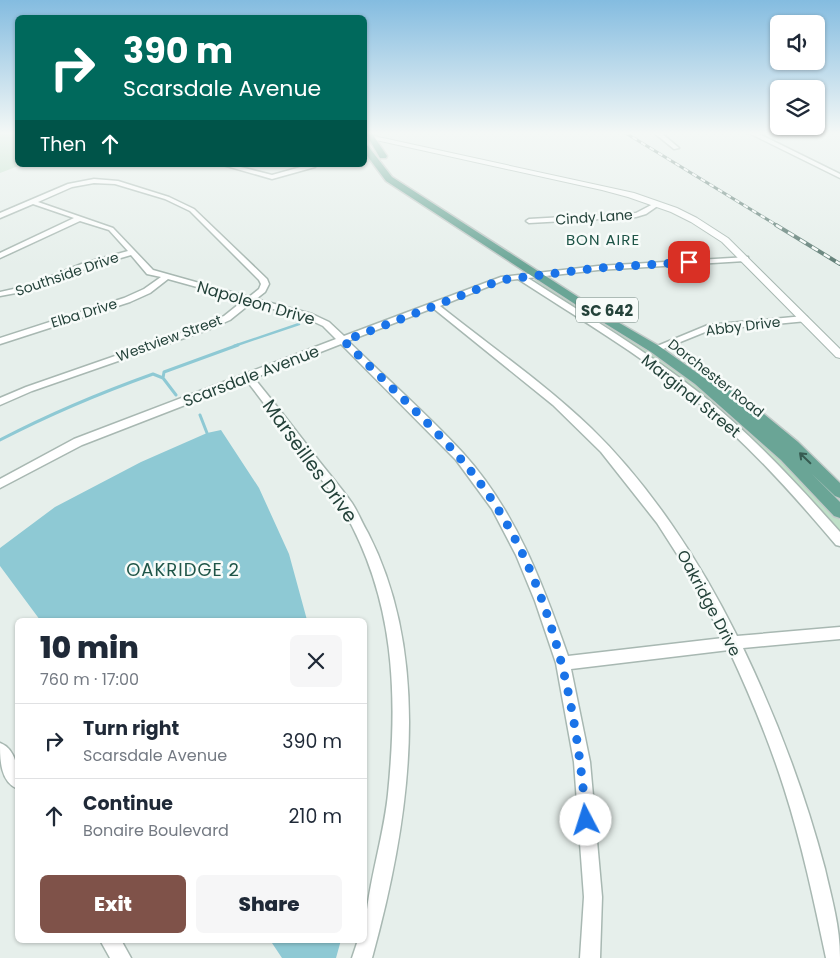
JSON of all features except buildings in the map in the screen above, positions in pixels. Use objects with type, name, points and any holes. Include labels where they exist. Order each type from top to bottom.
[{"type":"main road","name":"Dorchester Road","points":[[387,177],[389,180],[535,275],[661,347],[786,456],[840,512]]},
{"type":"main road","name":"Dorchester Road","points":[[398,177],[549,273],[737,397],[793,446],[840,492]]},
{"type":"street","points":[[548,177],[602,188],[658,204],[711,230],[745,259],[840,355]]},
{"type":"street","name":"Westview Street","points":[[0,216],[70,186],[105,181],[116,182],[182,204],[192,210],[263,279],[264,284],[262,290],[227,318],[207,327],[38,386],[0,402]]},
{"type":"street","name":"Napoleon Drive","points":[[33,202],[110,229],[133,252],[146,269],[165,278],[310,316],[326,324],[460,457],[496,506],[522,554],[542,601],[563,662],[582,771],[593,897],[590,958]]},
{"type":"street","name":"Cindy Lane","points":[[529,221],[644,213],[658,204]]},
{"type":"street","points":[[0,256],[80,218]]},
{"type":"street","name":"Southside Drive","points":[[0,294],[29,288],[87,265],[133,252]]},
{"type":"street","name":"Scarsdale Avenue","points":[[0,484],[78,442],[501,280],[520,276],[598,268],[745,259]]},
{"type":"street","name":"Marginal Street","points":[[520,276],[632,348],[698,398],[749,443],[807,502],[840,541]]},
{"type":"street","name":"Elba Drive","points":[[0,341],[127,300],[147,291],[165,278]]},
{"type":"street","name":"Oakridge Drive","points":[[435,306],[567,411],[604,447],[635,485],[675,540],[699,578],[756,692],[785,764],[818,875],[836,958]]},
{"type":"street","name":"Abby Drive","points":[[661,347],[708,328],[804,319]]},
{"type":"street","name":"Marseilles Drive","points":[[249,377],[348,507],[374,558],[390,610],[398,666],[401,741],[393,825],[377,906],[367,941]]},
{"type":"street","points":[[563,662],[840,633]]},
{"type":"street","points":[[0,751],[15,776]]},
{"type":"street","points":[[112,943],[121,958]]},
{"type":"street","name":"Marseilles Drive","points":[[362,958],[366,943]]},
{"type":"green space","points":[[534,280],[546,283],[630,337],[672,366],[729,410],[778,455],[840,520],[840,534],[770,458],[597,322]]},
{"type":"water","points":[[221,430],[259,488],[289,554],[306,618],[39,618],[0,566],[0,548],[55,507],[141,462],[207,433]]},
{"type":"water","points":[[272,943],[340,943],[336,958],[282,958]]},
{"type":"waterway","points":[[234,346],[299,324]]},
{"type":"waterway","points":[[163,378],[164,372],[238,345]]},
{"type":"waterway","points":[[0,440],[94,396],[133,381],[153,374],[163,378]]},
{"type":"waterway","points":[[163,378],[176,395]]},
{"type":"waterway","points":[[200,415],[207,433]]},
{"type":"railway","points":[[697,177],[778,226]]},
{"type":"railway","points":[[776,225],[840,264]]},
{"type":"district","name":"BON AIRE","points":[[603,239]]},
{"type":"district","name":"OAKRIDGE 2","points":[[183,569]]},
{"type":"route","points":[[586,820],[582,762],[563,662],[542,601],[522,554],[496,506],[460,457],[344,341],[501,280],[520,276],[598,268],[689,262]]}]
